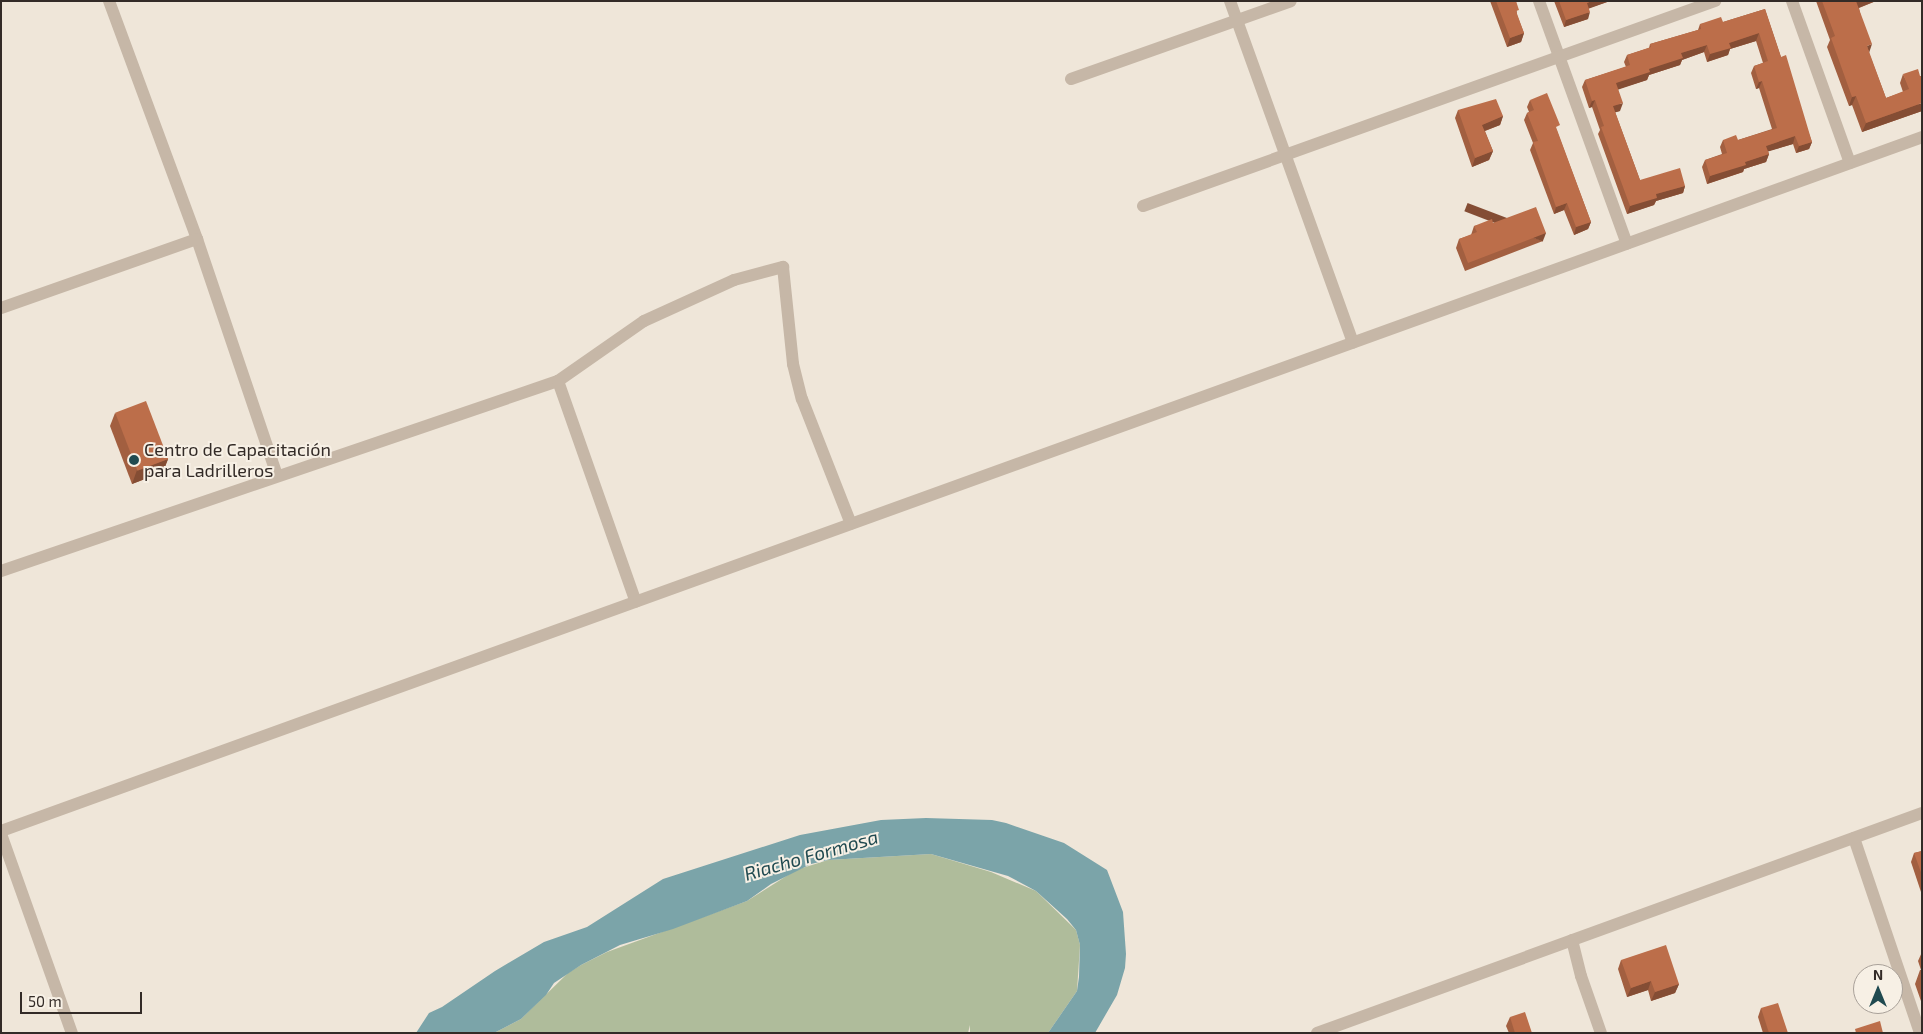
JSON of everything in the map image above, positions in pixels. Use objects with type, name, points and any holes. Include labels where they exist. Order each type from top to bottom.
[{"type":"street","points":[[109,1],[197,239],[277,476]]},
{"type":"street","points":[[1230,1],[1353,343]]},
{"type":"street","points":[[1071,79],[1291,1]]},
{"type":"street","points":[[1540,1],[1627,244]]},
{"type":"street","points":[[1143,206],[1716,1]]},
{"type":"street","points":[[1792,1],[1850,163]]},
{"type":"street","points":[[72,1033],[1,833],[1922,137]]},
{"type":"street","points":[[1,308],[197,239]]},
{"type":"street","points":[[1,571],[558,381],[644,321],[734,280],[783,267],[794,364],[802,399],[851,524]]},
{"type":"street","points":[[558,381],[636,602]]},
{"type":"street","points":[[1317,1033],[1922,813]]},
{"type":"street","points":[[1854,838],[1920,1033]]},
{"type":"street","points":[[1572,940],[1581,976],[1601,1033]]},
{"type":"green space","points":[[931,854],[991,872],[1036,891],[1076,930],[1080,945],[1077,991],[1048,1033],[970,1033],[970,1025],[968,1033],[494,1033],[521,1019],[568,973],[581,965],[607,952],[747,901],[796,870],[828,860]]},
{"type":"water","name":"Riacho Formosa","points":[[926,818],[992,820],[1006,823],[1064,843],[1107,870],[1123,912],[1125,968],[1117,995],[1095,1033],[1048,1033],[1077,991],[1080,945],[1076,930],[1067,919],[1036,891],[1008,876],[931,854],[828,860],[811,864],[771,884],[747,901],[673,929],[620,945],[581,965],[554,983],[546,995],[521,1019],[494,1033],[416,1033],[429,1013],[442,1007],[495,971],[544,942],[587,927],[663,879],[800,835],[881,820]]},
{"type":"building","points":[[1496,1],[1516,1],[1519,10],[1516,11],[1524,33],[1510,38]]},
{"type":"building","points":[[1559,1],[1592,1],[1587,3],[1590,12],[1566,20]]},
{"type":"building","points":[[1822,1],[1856,1],[1872,44],[1867,46],[1886,98],[1909,89],[1903,74],[1918,69],[1920,76],[1922,76],[1922,103],[1866,123],[1856,96],[1852,97],[1831,38],[1835,36]]},
{"type":"building","points":[[1765,9],[1781,57],[1786,55],[1812,142],[1799,146],[1795,136],[1766,146],[1769,154],[1745,162],[1746,165],[1710,176],[1705,160],[1727,153],[1723,140],[1736,135],[1738,140],[1777,128],[1762,81],[1759,82],[1754,66],[1768,61],[1759,33],[1729,43],[1731,48],[1710,54],[1707,45],[1681,53],[1683,58],[1649,69],[1650,72],[1616,83],[1623,103],[1613,106],[1640,180],[1680,168],[1685,186],[1656,194],[1657,198],[1630,206],[1601,127],[1604,126],[1595,100],[1592,101],[1585,80],[1630,65],[1627,55],[1651,47],[1650,44],[1701,29],[1700,24],[1721,17],[1723,22]]},
{"type":"building","points":[[1547,93],[1560,125],[1556,127],[1591,222],[1576,227],[1567,203],[1556,207],[1533,142],[1538,141],[1527,113],[1534,110],[1530,100]]},
{"type":"building","points":[[1496,99],[1503,116],[1482,125],[1493,151],[1475,158],[1458,110]]},
{"type":"building","points":[[1536,207],[1546,233],[1468,263],[1459,239],[1477,232],[1474,226],[1492,219],[1493,223]]},
{"type":"building","points":[[146,401],[168,459],[137,471],[115,413]]},
{"type":"building","points":[[1922,851],[1922,875],[1914,853]]},
{"type":"building","points":[[1666,945],[1679,984],[1655,992],[1651,981],[1631,988],[1621,960]]},
{"type":"building","points":[[1778,1003],[1788,1033],[1769,1033],[1761,1008]]},
{"type":"building","points":[[1525,1012],[1532,1033],[1515,1033],[1510,1017]]},
{"type":"building","points":[[1880,1021],[1883,1033],[1856,1033],[1855,1029]]},
{"type":"place","name":"Centro de Capacitación para Ladrilleros","points":[[134,460]]}]
